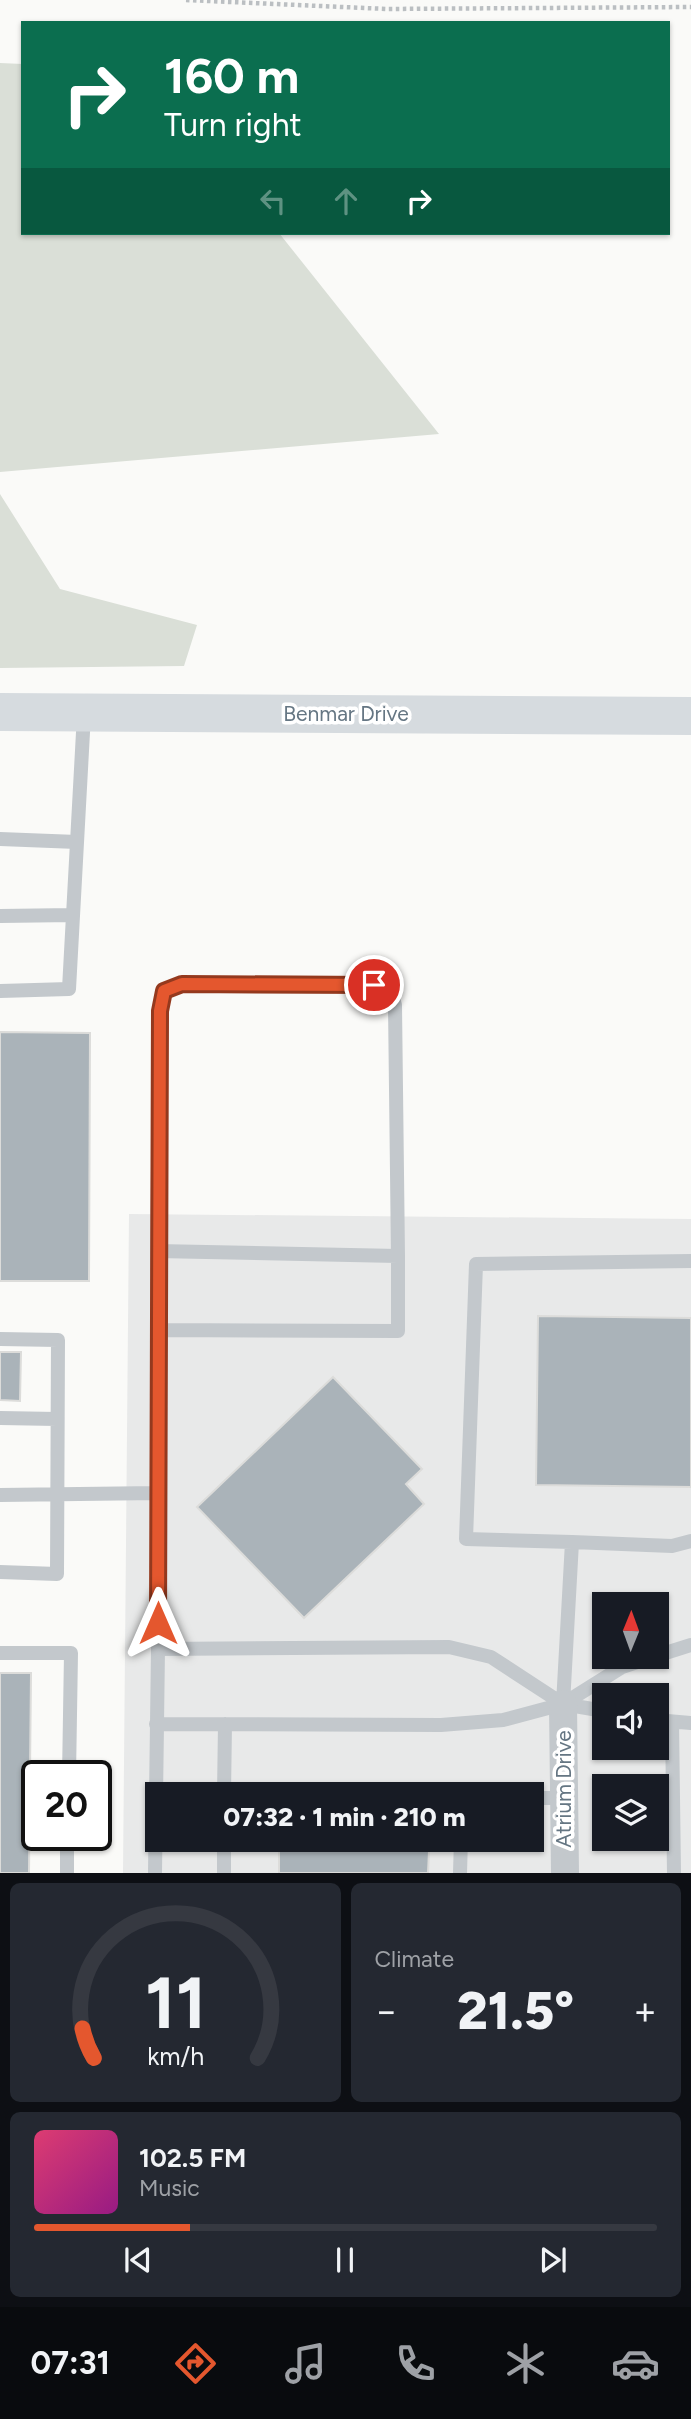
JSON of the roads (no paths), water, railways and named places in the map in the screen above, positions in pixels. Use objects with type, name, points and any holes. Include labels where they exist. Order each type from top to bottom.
[{"type":"street","name":"Benmar Drive","points":[[0,712],[691,716]]},
{"type":"street","name":"Atrium Drive","points":[[564,1704],[565,1873]]},
{"type":"lane","points":[[0,991],[69,989],[84,713]]},
{"type":"lane","points":[[0,839],[77,842]]},
{"type":"lane","points":[[0,916],[73,915]]},
{"type":"lane","points":[[155,1873],[158,1649],[158,1330],[158,1251],[160,1011],[164,991],[182,984],[374,985],[390,989],[396,1005],[398,1331],[158,1330]]},
{"type":"lane","points":[[158,1251],[398,1256]]},
{"type":"lane","points":[[691,1261],[476,1264],[466,1539],[672,1546],[691,1541]]},
{"type":"lane","points":[[0,1339],[58,1340],[57,1574],[0,1572]]},
{"type":"lane","points":[[0,1418],[57,1419]]},
{"type":"lane","points":[[0,1495],[158,1493]]},
{"type":"lane","points":[[564,1704],[572,1542]]},
{"type":"lane","points":[[669,1652],[691,1645]]},
{"type":"lane","points":[[158,1649],[449,1647],[491,1657],[564,1704],[592,1709]]},
{"type":"lane","points":[[0,1653],[71,1653],[69,1760]]},
{"type":"lane","points":[[156,1724],[441,1725],[503,1720],[564,1704],[616,1670]]},
{"type":"lane","points":[[669,1722],[691,1723]]},
{"type":"lane","points":[[672,1722],[674,1873]]},
{"type":"lane","points":[[224,1782],[225,1724]]},
{"type":"lane","points":[[544,1798],[564,1798]]},
{"type":"lane","points":[[67,1851],[67,1873]]},
{"type":"lane","points":[[224,1852],[224,1873]]},
{"type":"lane","points":[[460,1873],[461,1852]]}]
